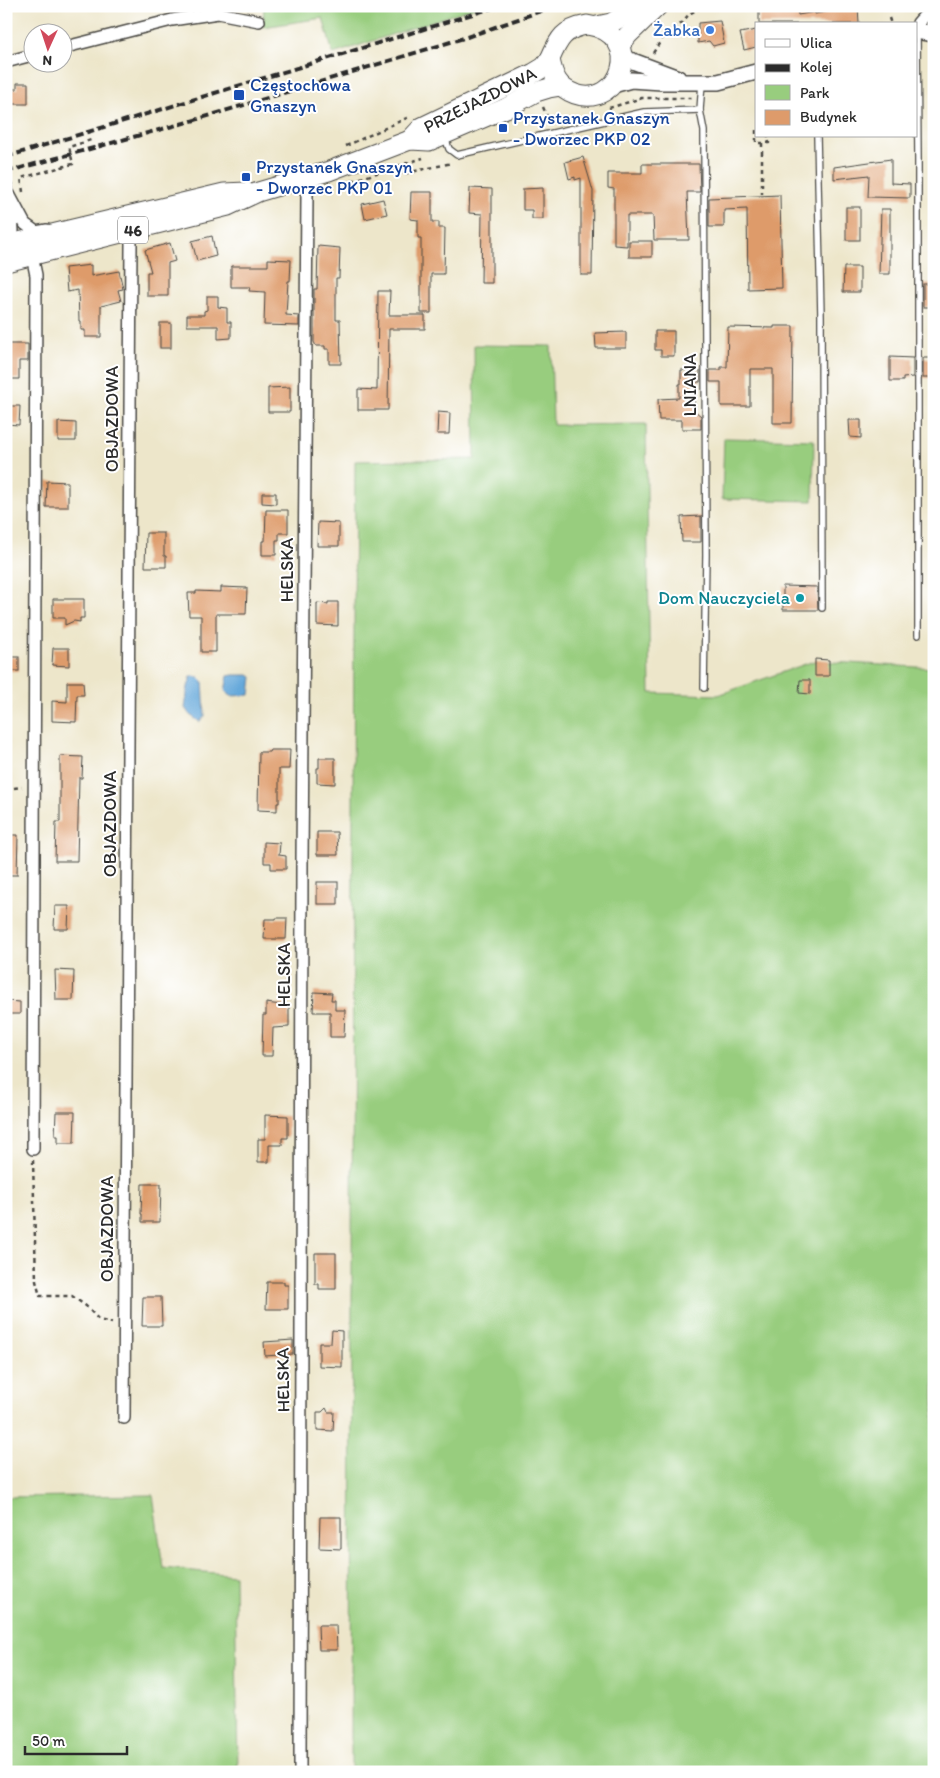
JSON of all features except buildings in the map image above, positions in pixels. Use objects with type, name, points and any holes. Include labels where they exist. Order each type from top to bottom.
[{"type":"main road","name":"46","points":[[550,59],[562,36],[573,28],[610,23],[640,6]]},
{"type":"main road","points":[[550,59],[555,79],[560,86],[581,96],[603,93],[613,85],[620,72],[621,51],[628,35],[658,6]]},
{"type":"main road","points":[[597,26],[606,30],[621,51]]},
{"type":"main road","name":"PRZEJAZDOWA","points":[[410,140],[422,127],[534,73],[544,67],[550,59]]},
{"type":"main road","name":"PRZEJAZDOWA","points":[[6,262],[228,206],[258,192],[328,170],[410,140],[429,141],[536,92],[560,86]]},
{"type":"main road","name":"PRZEJAZDOWA","points":[[6,245],[224,193],[258,192]]},
{"type":"street","points":[[918,23],[933,6]]},
{"type":"street","points":[[72,45],[172,20],[218,13],[259,21]]},
{"type":"street","points":[[918,31],[934,34]]},
{"type":"street","points":[[621,51],[648,67],[697,87]]},
{"type":"street","points":[[6,62],[22,58]]},
{"type":"street","points":[[613,85],[631,80],[697,87],[755,72]]},
{"type":"street","name":"HELSKA","points":[[300,1772],[302,881],[307,195],[301,179]]},
{"type":"street","points":[[7,190],[26,224],[36,232],[161,202],[172,205]]},
{"type":"street","points":[[6,238],[13,231],[7,190]]},
{"type":"street","name":"OBJAZDOWA","points":[[124,1418],[131,243],[128,231]]},
{"type":"street","points":[[32,256],[36,274],[33,1149]]},
{"type":"lane","name":"LNIANA","points":[[697,87],[704,131],[705,186],[706,565],[704,688]]},
{"type":"lane","points":[[444,134],[450,149],[457,155],[644,112],[700,110]]},
{"type":"lane","points":[[817,138],[822,316],[822,608]]},
{"type":"lane","points":[[918,138],[918,635]]},
{"type":"path","points":[[648,67],[654,51],[666,33],[682,23],[689,14],[704,6]]},
{"type":"path","points":[[889,18],[890,22]]},
{"type":"path","points":[[642,98],[697,87]]},
{"type":"path","points":[[536,92],[550,123]]},
{"type":"path","points":[[344,148],[411,117]]},
{"type":"path","points":[[756,138],[756,143],[768,143],[768,138]]},
{"type":"path","points":[[23,193],[21,178],[73,164],[69,147],[91,140]]},
{"type":"path","points":[[762,143],[762,194]]},
{"type":"path","points":[[6,789],[34,785]]},
{"type":"path","points":[[33,1149],[36,1281],[40,1296],[72,1296],[86,1306],[99,1320],[124,1326]]},
{"type":"green space","points":[[264,6],[479,6],[333,54],[323,18],[263,27]]},
{"type":"green space","points":[[474,345],[551,346],[553,425],[646,424],[650,693],[718,695],[814,661],[934,668],[934,1772],[351,1772],[355,461],[475,459]]},
{"type":"green space","points":[[724,438],[814,440],[813,501],[722,499]]},
{"type":"green space","points":[[153,1495],[163,1568],[235,1575],[238,1772],[6,1772],[6,1497]]},
{"type":"water","points":[[249,675],[252,677],[250,695],[231,696],[225,691],[228,676]]},
{"type":"water","points":[[191,676],[199,677],[203,681],[205,716],[200,722],[190,715],[185,708]]},
{"type":"railway","points":[[6,157],[499,6]]},
{"type":"railway","points":[[6,172],[195,120],[467,37],[555,6]]},
{"type":"place","name":"Żabka","points":[[710,30]]},
{"type":"place","name":"Częstochowa Gnaszyn","points":[[239,95]]},
{"type":"place","name":"Przystanek Gnaszyn - Dworzec PKP 02","points":[[503,128]]},
{"type":"place","name":"Przystanek Gnaszyn - Dworzec PKP 01","points":[[246,177]]},
{"type":"place","name":"Dom Nauczyciela","points":[[800,598]]}]
